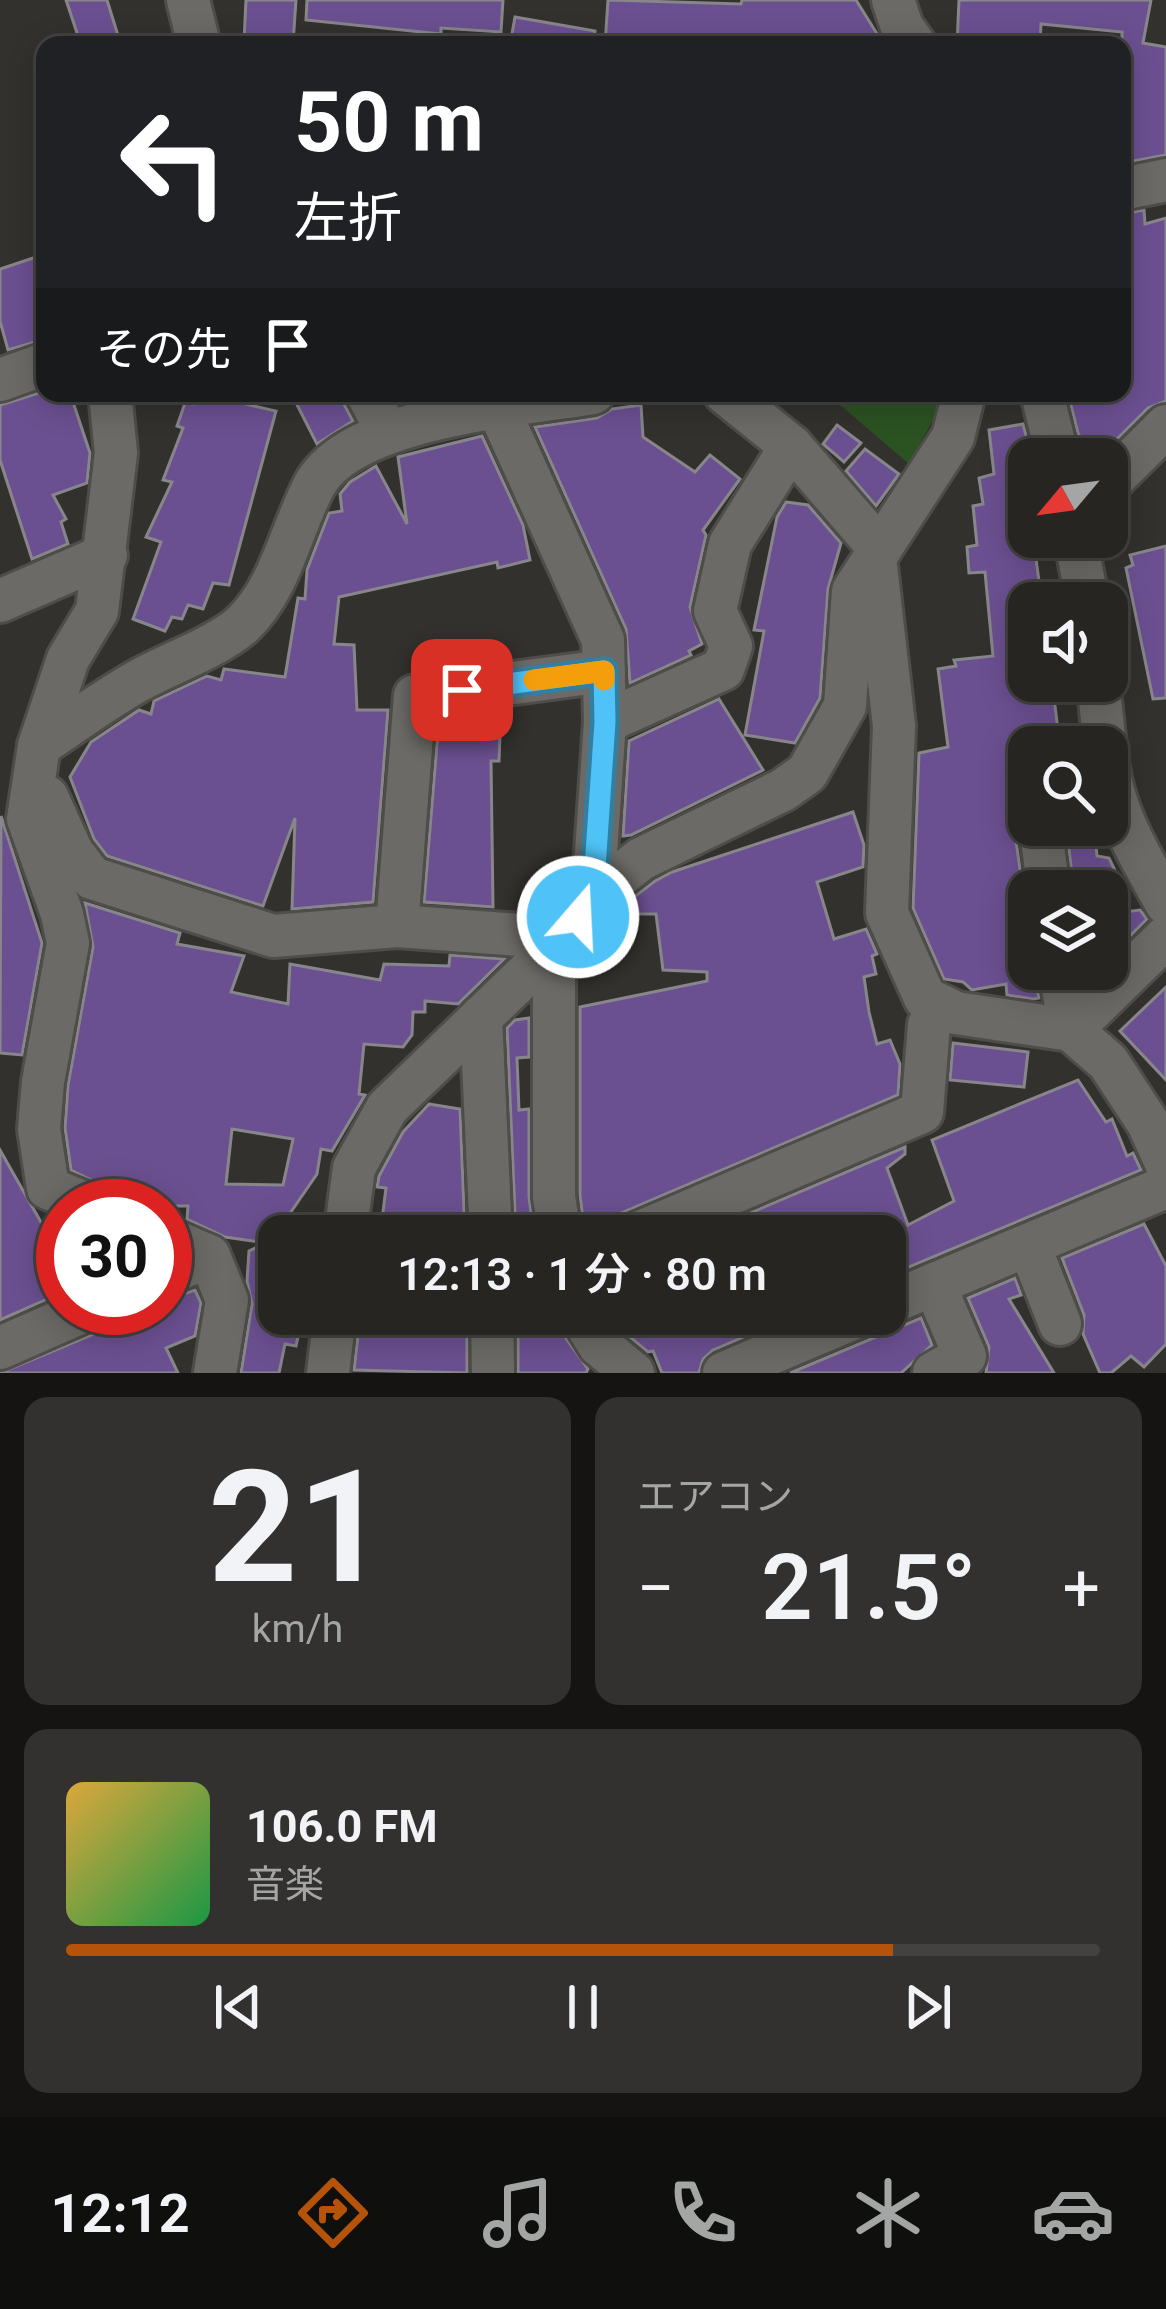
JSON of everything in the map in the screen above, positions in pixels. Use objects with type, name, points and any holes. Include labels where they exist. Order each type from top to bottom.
[{"type":"street","points":[[188,0],[197,36]]},
{"type":"street","points":[[893,0],[909,36]]},
{"type":"street","points":[[1131,187],[1166,180]]},
{"type":"street","points":[[0,380],[36,367]]},
{"type":"street","points":[[47,1179],[39,1129],[43,1082],[68,943],[62,914],[14,825],[68,659],[97,611],[116,453],[111,402]]},
{"type":"street","points":[[372,402],[388,433]]},
{"type":"street","points":[[36,757],[133,684],[240,627],[267,596],[315,484],[330,462],[446,404],[498,408],[536,402]]},
{"type":"street","points":[[736,402],[791,446],[878,553],[894,726],[886,913],[925,998],[956,1013],[1071,1030],[1108,1062],[1148,1123],[1166,1163]]},
{"type":"street","points":[[348,1215],[354,1168],[387,1108],[558,942],[593,897],[641,859],[783,790],[807,773],[845,706],[853,591],[953,437],[962,402]]},
{"type":"street","points":[[1044,402],[1053,438]]},
{"type":"street","points":[[498,408],[602,640],[605,722],[593,897]]},
{"type":"street","points":[[1128,464],[1165,429]]},
{"type":"street","points":[[605,722],[723,669],[731,646],[715,611],[730,544],[791,446]]},
{"type":"street","points":[[0,601],[106,555]]},
{"type":"street","points":[[398,926],[415,696],[604,671]]},
{"type":"street","points":[[36,757],[72,852],[92,878],[273,936],[398,926],[558,942]]},
{"type":"street","points":[[1128,833],[1166,903]]},
{"type":"street","points":[[1071,1030],[1166,937]]},
{"type":"street","points":[[557,1215],[558,942]]},
{"type":"street","points":[[1063,990],[1071,1030]]},
{"type":"street","points":[[680,1215],[922,1112],[928,1024],[941,1006]]},
{"type":"street","points":[[482,1017],[490,1215]]},
{"type":"street","points":[[906,1296],[1166,1187]]},
{"type":"street","points":[[1029,1245],[1044,1309]]},
{"type":"street","points":[[192,1249],[209,1256],[227,1300],[215,1373]]},
{"type":"street","points":[[192,1263],[209,1256]]},
{"type":"street","points":[[934,1284],[965,1356],[934,1373]]},
{"type":"street","points":[[0,1348],[36,1332]]},
{"type":"street","points":[[328,1373],[333,1335]]},
{"type":"street","points":[[492,1335],[493,1373]]},
{"type":"street","points":[[593,1335],[633,1373]]},
{"type":"street","points":[[724,1373],[814,1335]]},
{"type":"green space","points":[[837,402],[940,402],[909,464]]},
{"type":"building","points":[[66,0],[107,0],[118,36],[78,36]]},
{"type":"building","points":[[246,0],[296,0],[294,36],[244,36]]},
{"type":"building","points":[[307,0],[503,0],[501,32],[441,28],[441,34],[306,20]]},
{"type":"building","points":[[608,0],[741,4],[742,0],[856,0],[878,36],[606,36]]},
{"type":"building","points":[[959,0],[1151,0],[1143,43],[1166,47],[1166,155],[1131,161],[1131,36],[1041,24],[1040,36],[957,36]]},
{"type":"building","points":[[515,17],[595,31],[595,36],[512,36]]},
{"type":"building","points":[[1144,210],[1145,224],[1166,218],[1166,401],[1148,408],[1118,438],[1081,438],[1070,402],[1131,402],[1131,212]]},
{"type":"building","points":[[36,257],[36,342],[8,350],[0,321],[0,269]]},
{"type":"building","points":[[36,394],[36,402],[73,402],[90,453],[87,483],[53,495],[66,519],[61,522],[68,544],[32,559],[0,460],[0,405]]},
{"type":"building","points":[[237,402],[276,411],[229,585],[213,583],[203,609],[188,605],[182,619],[172,617],[165,631],[133,619],[161,542],[146,537],[172,482],[163,480],[183,428],[177,426],[185,403]]},
{"type":"building","points":[[296,402],[343,402],[353,421],[317,444]]},
{"type":"building","points":[[641,405],[643,437],[695,472],[710,455],[740,479],[703,530],[706,535],[690,607],[702,644],[689,651],[691,655],[630,683],[626,629],[535,427],[597,418],[612,409]]},
{"type":"building","points":[[1023,424],[1027,438],[1008,438],[1008,558],[1036,558],[1039,582],[1008,582],[1008,702],[1055,702],[1057,726],[1008,726],[1008,846],[1017,846],[1020,870],[1008,870],[1008,990],[1038,990],[1039,998],[1033,999],[1007,995],[1006,984],[972,990],[963,982],[944,979],[913,908],[919,753],[948,747],[938,669],[956,666],[954,660],[993,656],[985,572],[969,573],[967,547],[977,545],[973,506],[983,504],[979,478],[994,474],[989,430]]},
{"type":"building","points":[[837,425],[861,443],[844,462],[823,444]]},
{"type":"building","points":[[482,436],[523,525],[530,560],[498,568],[497,562],[339,597],[334,644],[354,645],[357,710],[388,710],[373,902],[292,909],[295,818],[263,906],[107,856],[94,839],[70,777],[91,742],[139,710],[151,714],[154,701],[207,676],[221,680],[224,669],[285,677],[298,598],[305,599],[307,570],[329,513],[342,511],[340,494],[376,466],[407,524],[398,457]]},
{"type":"building","points":[[865,449],[899,474],[876,506],[846,471]]},
{"type":"building","points":[[786,502],[808,505],[841,543],[828,589],[820,698],[795,743],[745,735],[764,631],[754,630],[777,517]]},
{"type":"building","points":[[1166,546],[1166,698],[1153,699],[1126,568],[1133,565],[1130,555]]},
{"type":"building","points":[[719,699],[763,770],[623,836],[629,741]]},
{"type":"building","points":[[501,710],[499,761],[491,761],[493,907],[424,902],[439,719],[474,718]]},
{"type":"building","points":[[853,812],[864,845],[863,867],[817,882],[834,939],[866,929],[877,954],[872,956],[876,974],[864,977],[869,1012],[877,1044],[890,1040],[900,1064],[898,1095],[619,1215],[582,1215],[580,1007],[707,981],[707,972],[663,970],[656,914],[612,914],[672,872]]},
{"type":"building","points":[[1,816],[42,943],[22,1055],[0,1053]]},
{"type":"building","points":[[1069,846],[1096,846],[1097,856],[1109,858],[1115,870],[1071,870]]},
{"type":"building","points":[[85,903],[180,933],[177,944],[244,956],[231,992],[288,1004],[290,964],[380,980],[384,964],[449,966],[450,955],[504,959],[458,1004],[425,1001],[425,1012],[413,1012],[412,1035],[403,1047],[364,1044],[359,1094],[365,1095],[332,1151],[321,1149],[317,1174],[289,1215],[258,1215],[258,1242],[225,1237],[192,1221],[192,1179],[89,1179],[71,1170],[65,1128],[68,1085],[93,947]],"holes":[[[232,1129],[293,1139],[283,1185],[226,1184]]]},
{"type":"building","points":[[1140,910],[1147,919],[1128,938],[1128,911]]},
{"type":"building","points":[[1166,987],[1166,1080],[1120,1031]]},
{"type":"building","points":[[529,1018],[529,1057],[517,1058],[519,1110],[529,1109],[531,1215],[515,1215],[507,1028],[515,1020]]},
{"type":"building","points":[[953,1043],[1028,1052],[1024,1087],[950,1080]]},
{"type":"building","points":[[1078,1080],[1106,1122],[1112,1119],[1127,1156],[1133,1153],[1141,1170],[906,1268],[906,1220],[908,1225],[954,1201],[932,1140]]},
{"type":"building","points":[[429,1104],[460,1109],[464,1215],[383,1215],[386,1188],[377,1187],[379,1176],[403,1132]]},
{"type":"building","points":[[905,1147],[905,1154],[887,1168],[904,1215],[745,1215]]},
{"type":"building","points":[[0,1150],[36,1213],[36,1304],[0,1320]]},
{"type":"building","points":[[1144,1224],[1166,1266],[1166,1344],[1144,1367],[1131,1356],[1111,1373],[1100,1373],[1083,1334],[1084,1315],[1062,1258]]},
{"type":"building","points":[[258,1247],[258,1335],[298,1335],[296,1346],[285,1344],[279,1373],[241,1373],[252,1304],[247,1281],[249,1251]]},
{"type":"building","points":[[1015,1278],[1021,1295],[1009,1299],[1054,1373],[986,1373],[989,1347],[968,1298]]},
{"type":"building","points":[[192,1291],[201,1303],[195,1336],[166,1348],[178,1373],[0,1373],[91,1335],[192,1335]]},
{"type":"building","points":[[921,1318],[932,1345],[901,1373],[790,1373],[881,1335],[906,1335],[906,1324]]},
{"type":"building","points":[[358,1335],[467,1335],[467,1373],[354,1370]]},
{"type":"building","points":[[518,1335],[564,1335],[588,1369],[586,1373],[518,1373]]},
{"type":"building","points":[[627,1335],[748,1335],[713,1350],[703,1359],[699,1373],[662,1373],[653,1351]]},
{"type":"slow traffic","points":[[534,680],[604,671],[604,680]]},
{"type":"route","points":[[462,690],[604,671],[593,897],[578,917]]}]
